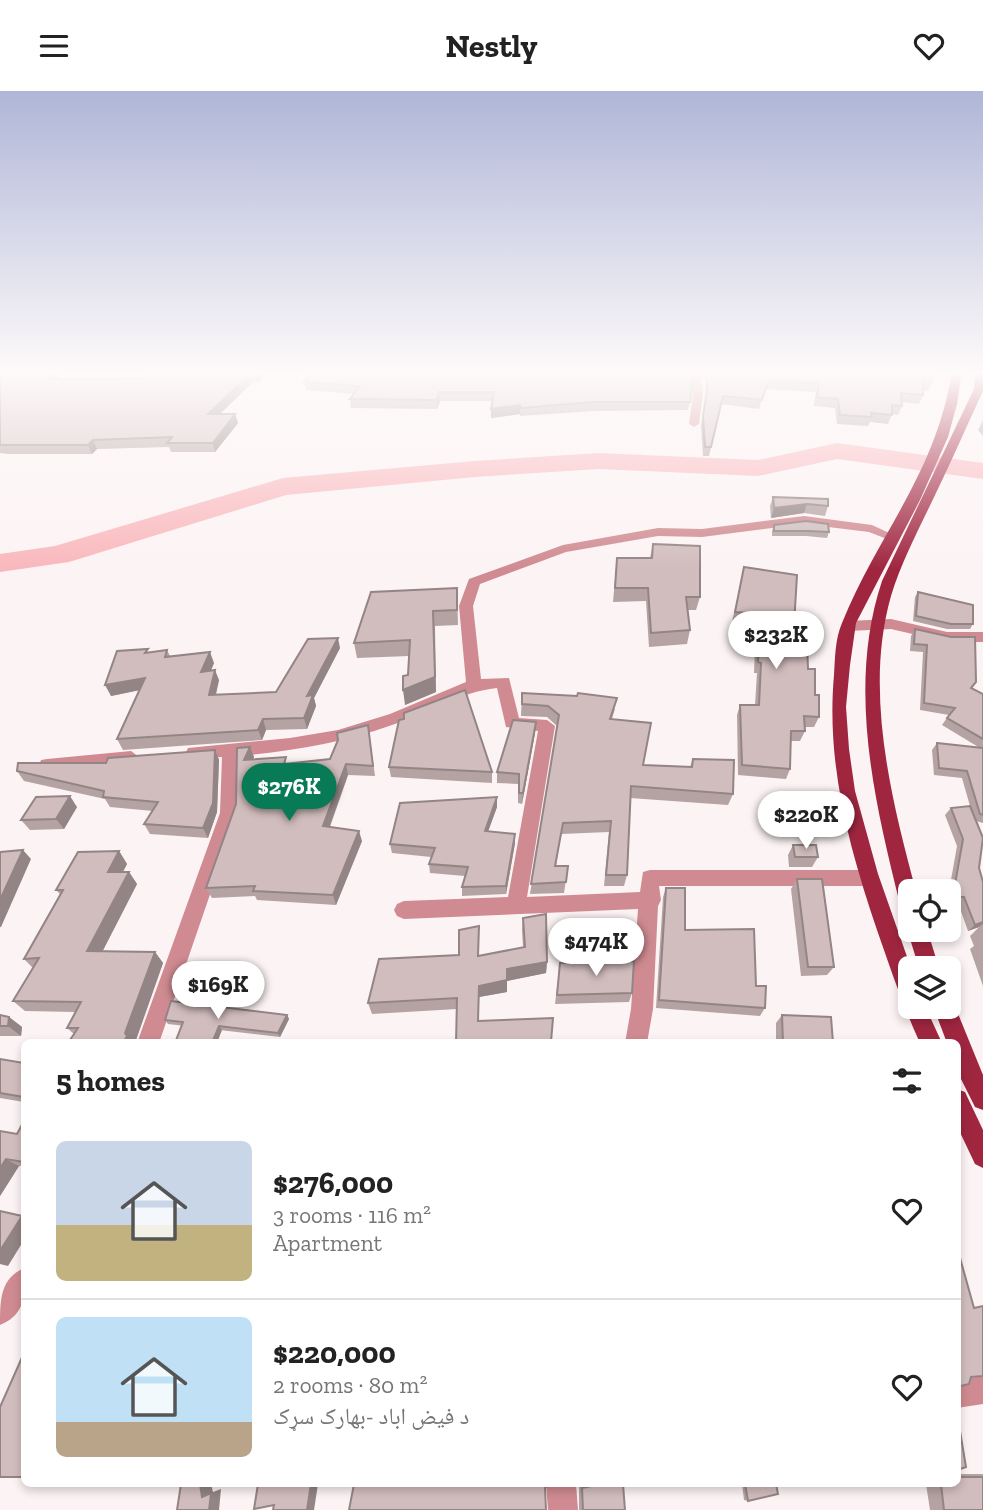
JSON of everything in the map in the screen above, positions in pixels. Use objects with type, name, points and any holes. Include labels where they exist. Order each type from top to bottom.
[{"type":"main road","points":[[903,879],[891,835],[877,748],[874,677],[880,614],[942,437]]},
{"type":"main road","points":[[898,960],[870,879],[842,778],[838,694],[848,626],[892,537],[914,511],[957,437]]},
{"type":"main road","points":[[920,1019],[929,1039]]},
{"type":"main road","points":[[949,1019],[956,1039]]},
{"type":"main road","points":[[961,1052],[983,1099]]},
{"type":"main road","points":[[961,1109],[983,1156]]},
{"type":"street","points":[[474,685],[466,606],[474,582],[551,553],[658,532],[702,533],[804,520],[872,529],[892,537]]},
{"type":"street","points":[[848,626],[891,624],[947,637],[983,637]]},
{"type":"street","points":[[175,754],[271,748],[383,723],[474,685],[504,682],[512,723],[547,726],[516,907]]},
{"type":"street","points":[[149,1039],[229,813],[231,750]]},
{"type":"street","points":[[37,766],[148,756]]},
{"type":"street","points":[[637,1039],[642,1009],[651,900],[650,878],[804,876],[870,879]]},
{"type":"street","points":[[404,910],[651,900]]},
{"type":"street","points":[[0,1312],[21,1285]]},
{"type":"street","points":[[961,1393],[983,1390]]},
{"type":"street","points":[[561,1487],[563,1510]]},
{"type":"building","points":[[0,437],[166,437],[93,440],[88,445],[0,445]]},
{"type":"building","points":[[172,437],[217,437],[213,443],[167,443]]},
{"type":"building","points":[[704,437],[713,437],[711,447],[705,447]]},
{"type":"building","points":[[773,497],[828,499],[828,506],[807,504],[774,508]]},
{"type":"building","points":[[806,521],[828,524],[829,532],[774,531],[774,525]]},
{"type":"building","points":[[653,544],[700,546],[700,597],[686,597],[690,630],[651,633],[648,588],[615,588],[617,558],[652,558]]},
{"type":"building","points":[[744,567],[797,575],[793,642],[807,643],[808,669],[815,669],[815,695],[819,695],[819,717],[804,716],[805,731],[791,731],[790,769],[742,765],[740,705],[759,705],[761,663],[758,662],[760,614],[735,612]]},
{"type":"building","points":[[457,588],[457,610],[433,611],[435,677],[403,690],[403,676],[408,675],[410,640],[354,643],[371,592]]},
{"type":"building","points":[[918,592],[973,605],[973,624],[951,624],[916,616]]},
{"type":"building","points":[[915,629],[951,637],[975,637],[976,682],[971,688],[983,694],[983,739],[947,718],[955,708],[924,703],[927,645],[914,644]]},
{"type":"building","points":[[338,638],[307,696],[313,695],[304,718],[263,719],[258,730],[117,739],[145,678],[105,685],[117,651],[148,649],[145,653],[167,650],[165,657],[210,652],[201,672],[215,670],[209,695],[276,692],[308,639]]},
{"type":"building","points":[[465,690],[492,772],[389,767],[399,720],[404,719],[404,713]]},
{"type":"building","points":[[522,693],[577,696],[578,693],[617,698],[610,719],[651,723],[643,765],[692,767],[693,759],[734,760],[733,794],[631,786],[627,875],[606,875],[611,821],[563,823],[555,866],[568,866],[566,882],[531,884],[559,715],[548,706],[522,704]]},
{"type":"building","points":[[513,720],[536,722],[523,793],[519,793],[519,774],[497,772]]},
{"type":"building","points":[[368,725],[373,766],[346,764],[323,826],[359,831],[333,895],[253,891],[255,886],[206,888],[236,804],[237,748],[250,747],[244,760],[286,757],[284,764],[330,759],[338,740],[337,733]]},
{"type":"building","points":[[937,743],[983,748],[983,815],[980,814],[967,771],[939,768]]},
{"type":"building","points":[[215,750],[213,803],[203,828],[144,824],[158,802],[103,797],[104,791],[17,771],[18,763],[106,763],[108,758]]},
{"type":"building","points":[[70,796],[56,819],[21,820],[36,797]]},
{"type":"building","points":[[497,797],[485,831],[515,834],[506,886],[462,887],[468,867],[429,864],[435,848],[390,844],[400,803]]},
{"type":"building","points":[[970,806],[983,838],[979,868],[983,882],[983,922],[975,925],[964,897],[961,897],[961,879],[956,879],[963,839],[951,808]]},
{"type":"building","points":[[793,845],[816,845],[818,857],[795,857]]},
{"type":"building","points":[[23,850],[0,900],[0,852]]},
{"type":"building","points":[[119,851],[108,872],[129,872],[87,951],[155,952],[125,1033],[125,1039],[71,1039],[78,1028],[67,1028],[81,1002],[13,1001],[39,958],[24,959],[63,890],[56,890],[78,852]]},
{"type":"building","points":[[797,879],[822,879],[834,967],[808,967]]},
{"type":"building","points":[[666,888],[685,888],[685,930],[754,929],[756,986],[766,986],[765,1008],[659,1000]]},
{"type":"building","points":[[546,914],[547,962],[507,969],[507,980],[479,986],[478,1021],[553,1018],[551,1039],[456,1039],[457,998],[368,1003],[379,959],[459,955],[459,930],[479,926],[478,956],[525,947],[523,918]]},
{"type":"building","points":[[634,961],[632,993],[557,995],[560,963]]},
{"type":"building","points":[[171,1001],[287,1015],[278,1033],[219,1026],[214,1039],[177,1039],[183,1022],[165,1020]]},
{"type":"building","points":[[0,1015],[9,1017],[8,1026],[0,1026]]},
{"type":"building","points":[[782,1015],[831,1017],[833,1039],[783,1039]]},
{"type":"building","points":[[0,1059],[21,1062],[21,1096],[0,1093]]},
{"type":"building","points":[[21,1127],[21,1162],[6,1159],[0,1168],[0,1131],[17,1134]]},
{"type":"building","points":[[0,1211],[21,1216],[21,1218],[0,1251]]},
{"type":"building","points":[[961,1262],[974,1308],[983,1306],[983,1376],[971,1377],[969,1384],[961,1386]]},
{"type":"building","points":[[21,1360],[21,1477],[0,1477],[0,1407]]},
{"type":"building","points":[[961,1437],[966,1467],[961,1469]]},
{"type":"building","points":[[961,1477],[983,1477],[983,1510],[944,1510],[941,1487],[961,1487]]},
{"type":"building","points":[[181,1487],[200,1487],[202,1497],[211,1493],[209,1510],[177,1510]]},
{"type":"building","points":[[258,1487],[311,1487],[307,1510],[273,1510],[274,1505],[254,1509]]},
{"type":"building","points":[[353,1487],[546,1487],[546,1510],[349,1510]]},
{"type":"building","points":[[623,1487],[625,1510],[583,1510],[582,1488]]},
{"type":"building","points":[[746,1487],[777,1487],[778,1494],[748,1501]]},
{"type":"waterway","points":[[0,563],[58,555],[283,487],[475,469],[599,461],[758,468],[837,451],[983,471]]}]
